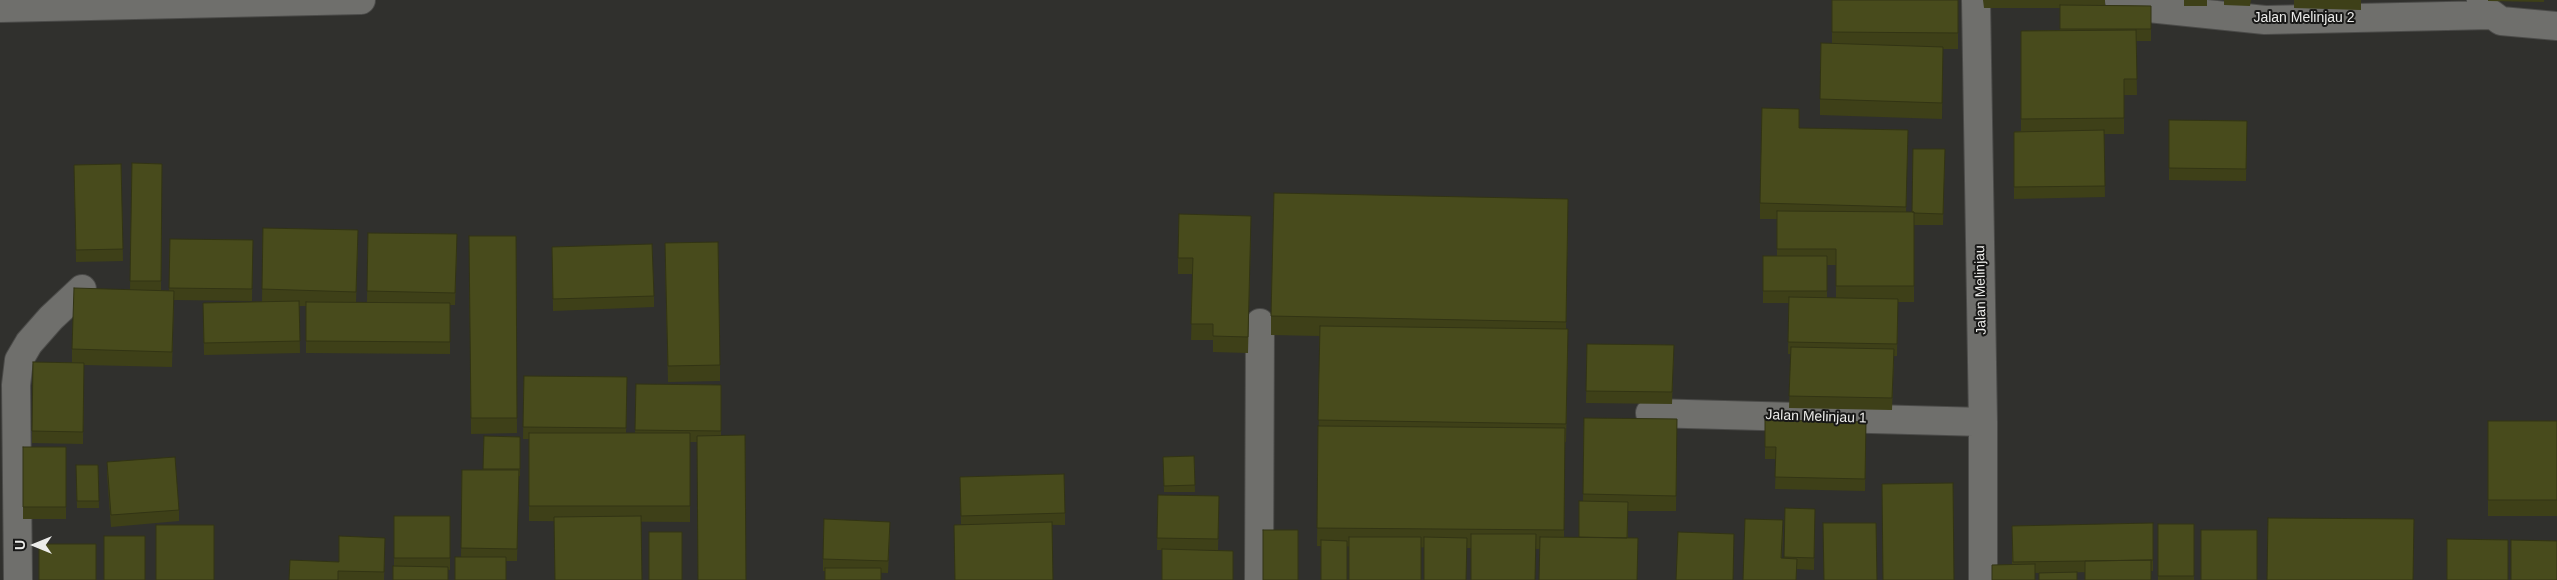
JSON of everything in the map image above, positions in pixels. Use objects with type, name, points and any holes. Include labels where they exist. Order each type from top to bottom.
[{"type":"street","points":[[0,8],[361,0]]},
{"type":"street","name":"Jalan Melinjau","points":[[1976,0],[1983,422],[1983,580]]},
{"type":"street","name":"Jalan Melinjau 2","points":[[2119,0],[2129,6],[2265,20],[2487,8]]},
{"type":"street","points":[[2487,8],[2501,22],[2557,26]]},
{"type":"street","points":[[18,580],[16,385],[18,360],[35,336],[82,289]]},
{"type":"street","points":[[1259,580],[1260,323]]},
{"type":"street","name":"Jalan Melinjau 1","points":[[1650,413],[1983,422]]},
{"type":"building","points":[[1832,0],[1958,0],[1958,33],[1832,32]]},
{"type":"building","points":[[2060,5],[2151,6],[2151,29],[2060,29]]},
{"type":"building","points":[[2136,30],[2137,79],[2124,79],[2124,118],[2021,119],[2021,31]]},
{"type":"building","points":[[1821,43],[1943,47],[1942,103],[1820,99]]},
{"type":"building","points":[[1762,108],[1799,109],[1799,128],[1908,130],[1906,207],[1760,203]]},
{"type":"building","points":[[2169,120],[2247,121],[2246,169],[2169,168]]},
{"type":"building","points":[[2104,130],[2105,186],[2014,187],[2014,132]]},
{"type":"building","points":[[1913,149],[1945,149],[1943,214],[1912,212]]},
{"type":"building","points":[[132,163],[162,164],[161,281],[130,281]]},
{"type":"building","points":[[121,164],[123,249],[76,250],[74,165]]},
{"type":"building","points":[[1274,193],[1568,199],[1566,322],[1271,316]]},
{"type":"building","points":[[1777,211],[1914,212],[1914,286],[1836,286],[1836,249],[1777,249]]},
{"type":"building","points":[[1179,214],[1251,216],[1248,337],[1213,336],[1213,324],[1191,324],[1193,258],[1178,258]]},
{"type":"building","points":[[263,228],[358,230],[356,292],[262,289]]},
{"type":"building","points":[[368,233],[457,234],[455,293],[367,291]]},
{"type":"building","points":[[469,236],[516,236],[517,418],[471,418]]},
{"type":"building","points":[[170,239],[253,240],[252,289],[169,288]]},
{"type":"building","points":[[718,242],[720,365],[668,366],[665,243]]},
{"type":"building","points":[[652,244],[654,296],[553,299],[552,247]]},
{"type":"building","points":[[1763,256],[1827,256],[1827,291],[1763,291]]},
{"type":"building","points":[[74,288],[174,291],[172,352],[72,349]]},
{"type":"building","points":[[1789,297],[1898,299],[1897,344],[1788,342]]},
{"type":"building","points":[[299,301],[300,341],[204,343],[203,303]]},
{"type":"building","points":[[306,302],[450,303],[450,342],[306,341]]},
{"type":"building","points":[[1320,326],[1568,329],[1566,424],[1318,420]]},
{"type":"building","points":[[1587,344],[1674,345],[1672,392],[1586,391]]},
{"type":"building","points":[[1791,347],[1894,349],[1892,398],[1789,396]]},
{"type":"building","points":[[33,362],[84,363],[83,432],[32,431]]},
{"type":"building","points":[[524,376],[627,377],[626,428],[523,427]]},
{"type":"building","points":[[636,384],[721,385],[721,431],[635,430]]},
{"type":"building","points":[[1584,418],[1677,419],[1676,496],[1583,494]]},
{"type":"building","points":[[1765,420],[1866,422],[1865,479],[1775,477],[1776,447],[1765,447]]},
{"type":"building","points":[[2488,421],[2557,421],[2557,500],[2488,500]]},
{"type":"building","points":[[1318,426],[1565,428],[1564,530],[1317,528]]},
{"type":"building","points":[[529,433],[690,433],[690,506],[529,506]]},
{"type":"building","points":[[745,435],[746,580],[698,580],[697,436]]},
{"type":"building","points":[[484,436],[520,437],[520,469],[483,469]]},
{"type":"building","points":[[23,447],[66,447],[66,507],[23,507]]},
{"type":"building","points":[[1194,456],[1195,485],[1164,486],[1163,457]]},
{"type":"building","points":[[175,457],[179,510],[111,515],[107,462]]},
{"type":"building","points":[[76,465],[98,465],[99,501],[77,501]]},
{"type":"building","points":[[462,470],[519,470],[517,549],[461,548]]},
{"type":"building","points":[[1064,474],[1065,513],[961,516],[960,477]]},
{"type":"building","points":[[1953,483],[1954,580],[1883,580],[1882,484]]},
{"type":"building","points":[[1158,495],[1219,496],[1218,539],[1157,538]]},
{"type":"building","points":[[1579,501],[1628,502],[1627,538],[1579,537]]},
{"type":"building","points":[[1785,508],[1815,509],[1814,558],[1784,557]]},
{"type":"building","points":[[394,516],[450,516],[450,558],[394,558]]},
{"type":"building","points":[[641,516],[642,580],[555,580],[554,517]]},
{"type":"building","points":[[2268,518],[2414,519],[2413,580],[2267,580]]},
{"type":"building","points":[[824,519],[890,522],[888,561],[823,559]]},
{"type":"building","points":[[1745,519],[1783,520],[1781,558],[1797,559],[1796,580],[1743,580]]},
{"type":"building","points":[[1052,522],[1053,580],[955,580],[954,525]]},
{"type":"building","points":[[1823,523],[1876,523],[1877,580],[1824,580]]},
{"type":"building","points":[[2153,523],[2153,560],[2013,562],[2012,526]]},
{"type":"building","points":[[2158,524],[2194,524],[2194,576],[2158,576]]},
{"type":"building","points":[[156,525],[214,525],[214,580],[156,580]]},
{"type":"building","points":[[1263,530],[1298,530],[1298,580],[1263,580]]},
{"type":"building","points":[[2201,530],[2257,530],[2257,580],[2201,580]]},
{"type":"building","points":[[649,532],[682,532],[682,580],[649,580]]},
{"type":"building","points":[[1678,532],[1734,534],[1733,580],[1676,580]]},
{"type":"building","points":[[1471,534],[1536,534],[1535,580],[1471,580]]},
{"type":"building","points":[[104,536],[145,536],[145,580],[104,580]]},
{"type":"building","points":[[339,536],[385,538],[384,572],[338,571],[338,580],[289,580],[290,560],[339,562]]},
{"type":"building","points":[[1349,537],[1421,537],[1421,580],[1349,580]]},
{"type":"building","points":[[1424,537],[1467,538],[1466,580],[1424,580]]},
{"type":"building","points":[[1540,537],[1638,538],[1637,580],[1539,580]]},
{"type":"building","points":[[2447,539],[2508,540],[2508,580],[2447,580]]},
{"type":"building","points":[[1321,540],[1347,541],[1347,580],[1321,580]]},
{"type":"building","points":[[2511,540],[2557,541],[2557,580],[2511,580]]},
{"type":"building","points":[[39,544],[96,544],[96,580],[39,580]]},
{"type":"building","points":[[1162,549],[1233,551],[1233,580],[1162,580]]},
{"type":"building","points":[[455,557],[506,557],[506,580],[455,580]]},
{"type":"building","points":[[2151,560],[2151,580],[2085,580],[2085,561]]},
{"type":"building","points":[[2035,564],[2035,580],[1992,580],[1992,565]]},
{"type":"building","points":[[393,566],[448,567],[448,580],[393,580]]},
{"type":"building","points":[[825,568],[881,568],[881,580],[825,580]]},
{"type":"building","points":[[2077,572],[2077,580],[2039,580],[2039,573]]}]
